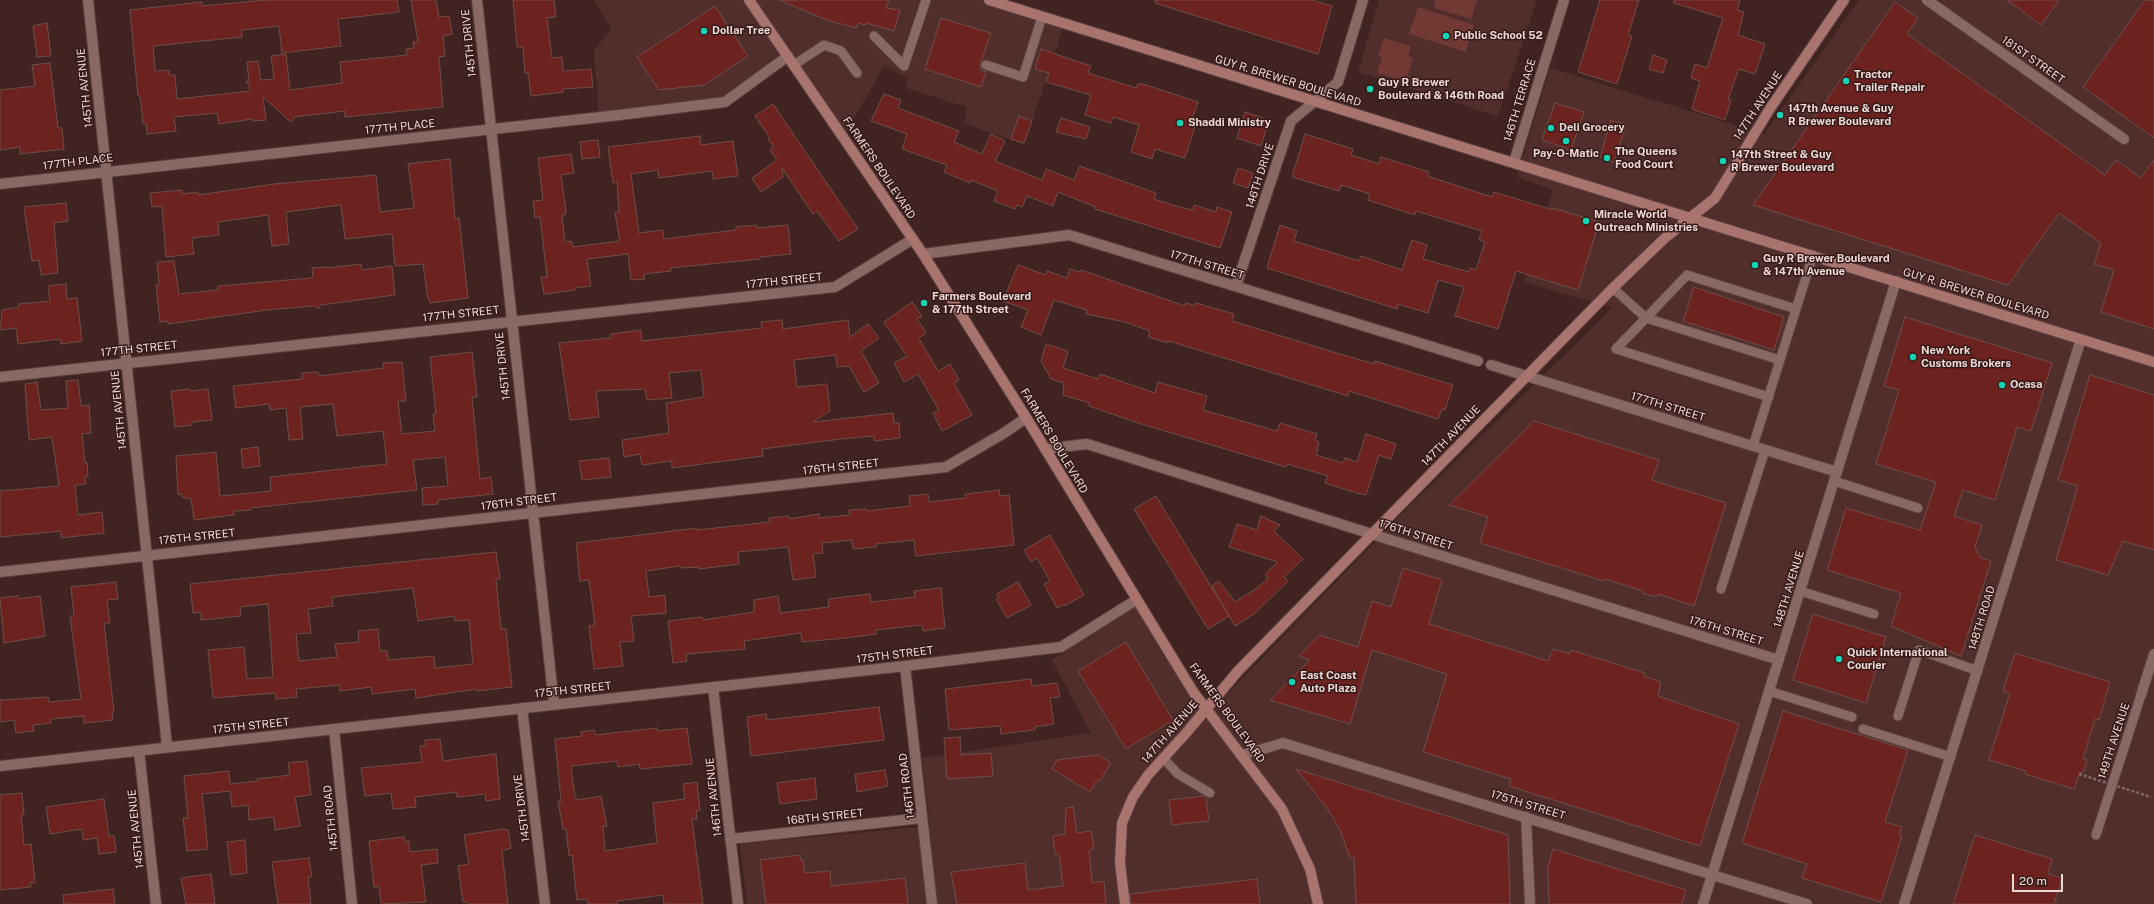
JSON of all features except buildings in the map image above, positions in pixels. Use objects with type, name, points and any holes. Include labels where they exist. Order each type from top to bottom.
[{"type":"main road","name":"FARMERS BOULEVARD","points":[[749,0],[923,254],[1045,448],[1136,600],[1206,709],[1274,797],[1290,824],[1310,869],[1318,904]]},
{"type":"main road","name":"GUY R. BREWER BOULEVARD","points":[[989,0],[1000,2],[1314,102],[1514,162],[2154,362]]},
{"type":"main road","name":"147TH AVENUE","points":[[1125,904],[1120,849],[1122,823],[1139,787],[1238,671],[1613,288],[1666,237],[1715,198],[1771,107],[1844,0]]},
{"type":"street","name":"145TH AVENUE","points":[[88,0],[167,746]]},
{"type":"street","name":"145TH DRIVE","points":[[477,0],[510,321],[554,704]]},
{"type":"street","name":"146TH DRIVE","points":[[1236,286],[1291,121],[1338,82],[1363,0]]},
{"type":"street","name":"146TH TERRACE","points":[[1514,162],[1564,0]]},
{"type":"street","name":"181ST STREET","points":[[1927,0],[2124,140]]},
{"type":"street","name":"177TH PLACE","points":[[0,184],[105,171],[619,116],[725,102],[788,56]]},
{"type":"street","name":"177TH STREET","points":[[923,254],[1069,234],[1478,361]]},
{"type":"street","name":"177TH STREET","points":[[0,377],[835,287],[912,239]]},
{"type":"street","name":"148TH AVENUE","points":[[1703,904],[1896,281]]},
{"type":"street","name":"148TH ROAD","points":[[1904,904],[2082,339]]},
{"type":"street","name":"177TH STREET","points":[[1491,365],[1753,446],[1836,477]]},
{"type":"street","name":"176TH STREET","points":[[0,572],[946,467],[1004,433],[1026,418]]},
{"type":"street","name":"176TH STREET","points":[[1045,448],[1087,444],[1779,660]]},
{"type":"street","name":"175TH STREET","points":[[0,766],[139,751],[167,746],[905,666],[1061,647],[1136,600]]},
{"type":"street","name":"149TH AVENUE","points":[[2141,695],[2154,654]]},
{"type":"street","name":"146TH ROAD","points":[[905,666],[932,904]]},
{"type":"street","name":"146TH AVENUE","points":[[713,687],[738,904]]},
{"type":"street","name":"145TH DRIVE","points":[[522,708],[545,904]]},
{"type":"street","name":"145TH ROAD","points":[[334,729],[352,904]]},
{"type":"street","name":"175TH STREET","points":[[1242,755],[1283,743],[1807,904]]},
{"type":"street","name":"145TH AVENUE","points":[[139,751],[156,904]]},
{"type":"street","points":[[1526,817],[1530,904]]},
{"type":"street","name":"168TH STREET","points":[[730,839],[922,818]]},
{"type":"lane","points":[[874,36],[904,66],[926,0]]},
{"type":"lane","points":[[986,65],[1022,77],[1042,16]]},
{"type":"lane","points":[[794,65],[824,45],[841,51],[857,73]]},
{"type":"lane","points":[[1753,446],[1813,255]]},
{"type":"lane","points":[[1769,397],[1616,349],[1687,275],[1796,308]]},
{"type":"lane","points":[[1613,288],[1646,318],[1780,360]]},
{"type":"lane","points":[[1721,589],[1765,450]]},
{"type":"lane","points":[[1836,477],[1918,508]]},
{"type":"lane","points":[[1800,591],[1874,614]]},
{"type":"lane","points":[[1898,716],[1919,650],[1978,671]]},
{"type":"lane","points":[[1770,691],[1852,717]]},
{"type":"lane","name":"149TH AVENUE","points":[[2096,835],[2141,695]]},
{"type":"lane","points":[[1863,729],[1951,757]]},
{"type":"lane","points":[[1163,758],[1178,774],[1210,793]]},
{"type":"path","points":[[2079,774],[2150,797]]},
{"type":"shaded area","points":[[594,0],[995,0],[1065,22],[1024,145],[964,123],[967,107],[906,88],[908,79],[884,66],[845,134],[790,52],[721,99],[599,115],[594,50],[611,29]]},
{"type":"shaded area","name":"Public School 52","points":[[1379,0],[1537,0],[1498,116],[1358,72]]},
{"type":"shaded area","points":[[1436,0],[1477,0],[1471,19],[1434,8]]},
{"type":"shaded area","points":[[1859,0],[2154,0],[2154,904],[747,904],[740,844],[930,826],[922,758],[1091,733],[1052,660],[1141,601],[1212,710],[1404,512],[1612,308],[1524,282],[1553,190],[1517,177],[1550,68],[1764,134]]},
{"type":"shaded area","points":[[1418,7],[1474,25],[1466,52],[1409,34]]},
{"type":"shaded area","points":[[1384,38],[1411,46],[1408,56],[1413,58],[1406,82],[1377,73],[1382,57],[1378,55]]},
{"type":"place","name":"Dollar Tree","points":[[704,31]]},
{"type":"place","name":"Public School 52","points":[[1446,36]]},
{"type":"place","name":"Tractor Trailer Repair","points":[[1846,81]]},
{"type":"place","name":"Guy R Brewer Boulevard & 146th Road","points":[[1370,89]]},
{"type":"place","name":"147th Avenue & Guy R Brewer Boulevard","points":[[1780,115]]},
{"type":"place","name":"Shaddi Ministry","points":[[1180,123]]},
{"type":"place","name":"Deli Grocery","points":[[1551,128]]},
{"type":"place","name":"Pay-O-Matic","points":[[1566,141]]},
{"type":"place","name":"The Queens Food Court","points":[[1607,158]]},
{"type":"place","name":"147th Street & Guy R Brewer Boulevard","points":[[1723,161]]},
{"type":"place","name":"Miracle World Outreach Ministries","points":[[1586,221]]},
{"type":"place","name":"Guy R Brewer Boulevard & 147th Avenue","points":[[1755,265]]},
{"type":"place","name":"Farmers Boulevard & 177th Street","points":[[924,303]]},
{"type":"place","name":"New York Customs Brokers","points":[[1913,357]]},
{"type":"place","name":"Ocasa","points":[[2002,385]]},
{"type":"place","name":"Quick International Courier","points":[[1839,659]]},
{"type":"place","name":"East Coast Auto Plaza","points":[[1292,682]]}]
